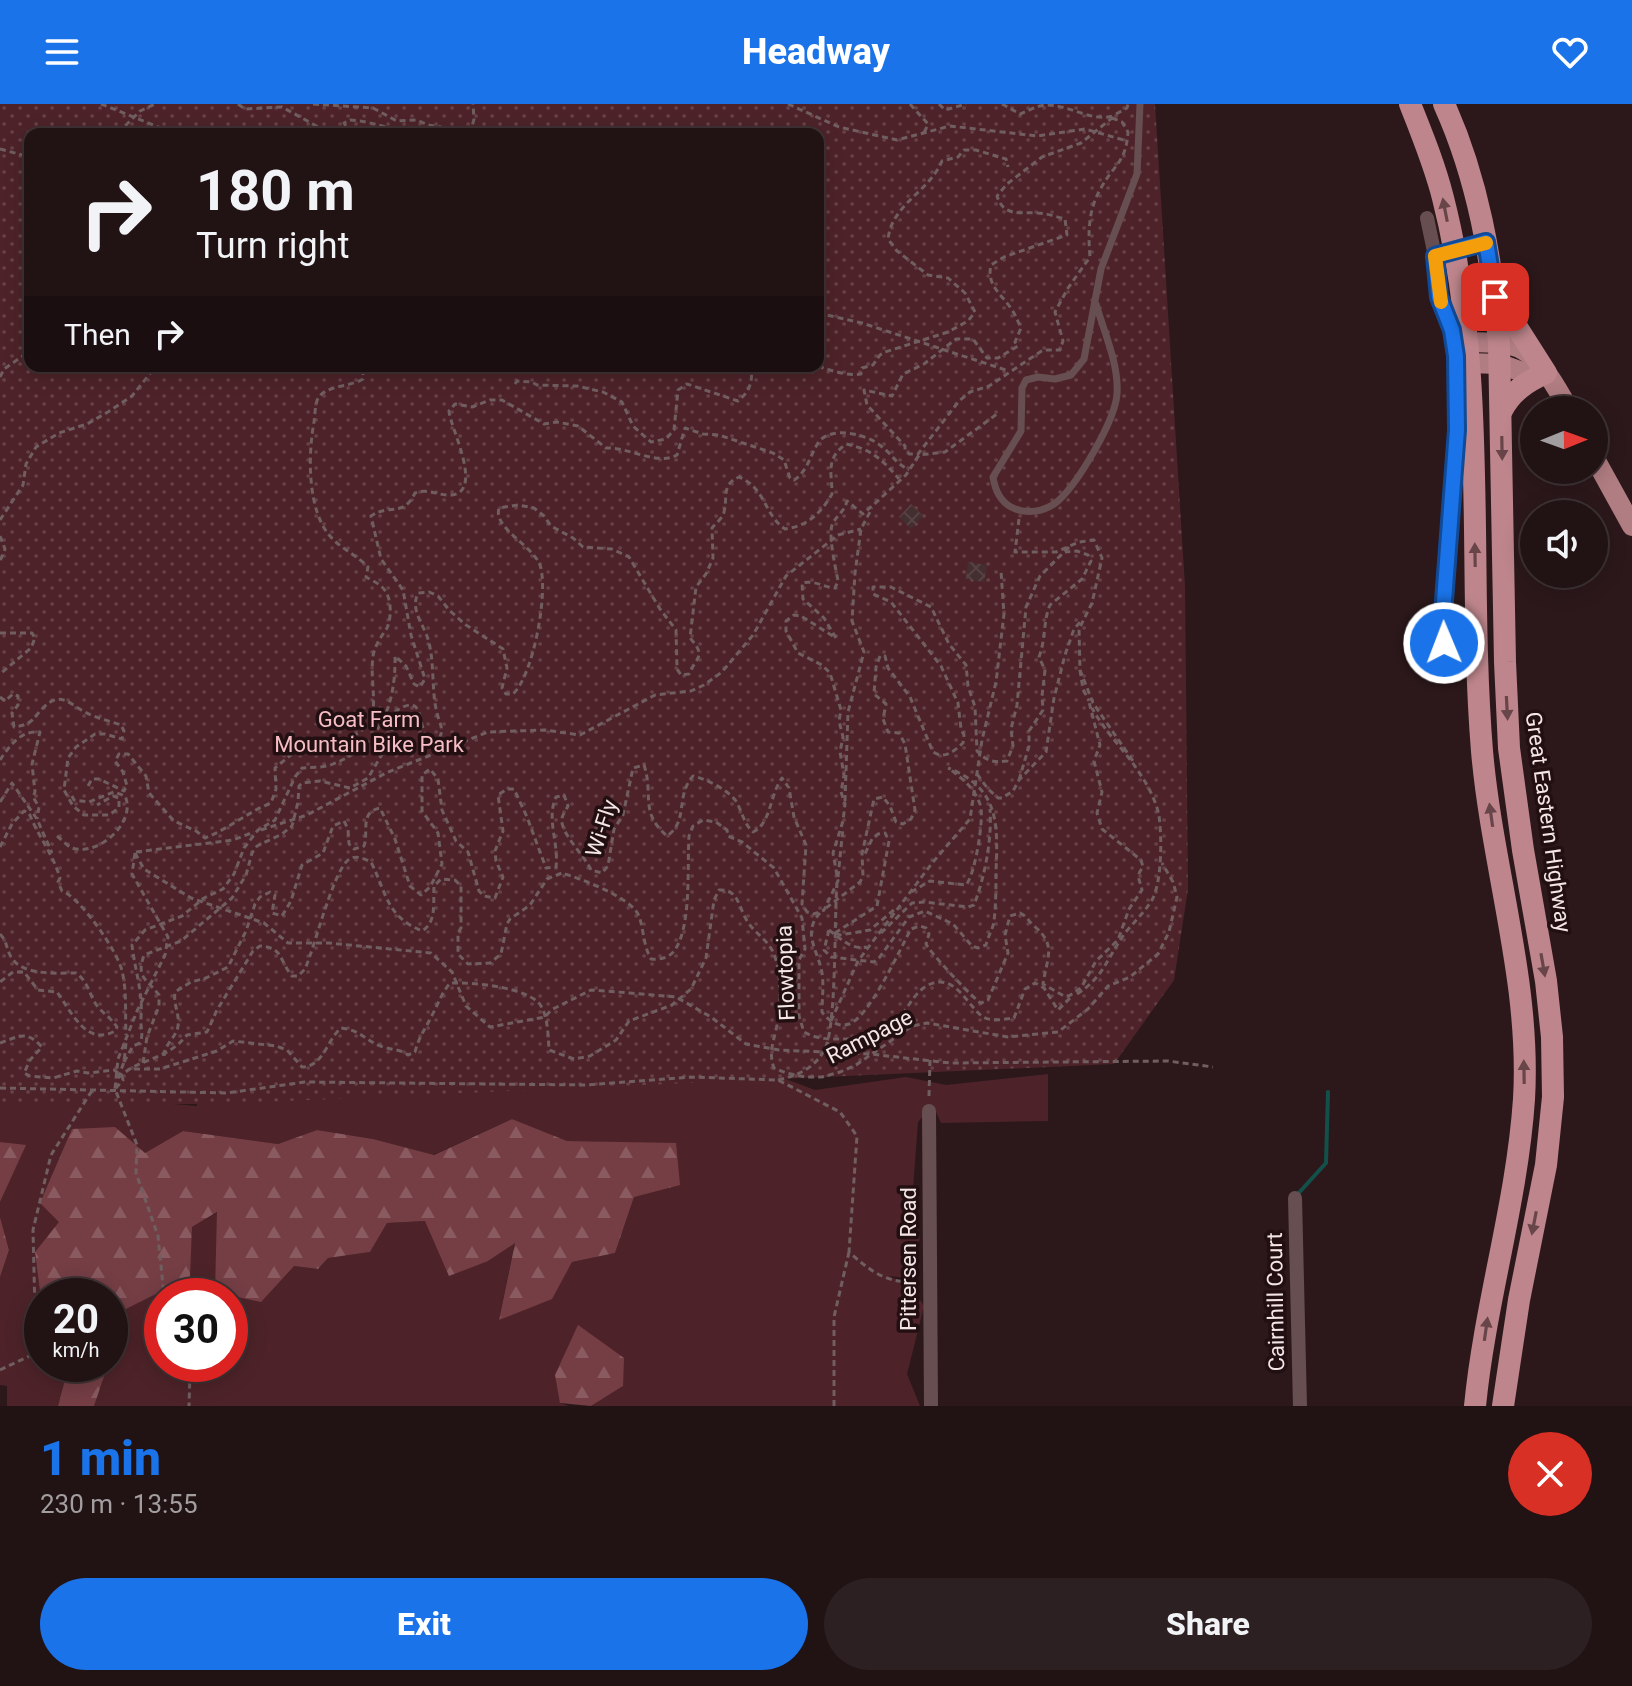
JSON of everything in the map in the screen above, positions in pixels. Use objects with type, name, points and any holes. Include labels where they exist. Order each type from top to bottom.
[{"type":"highway","points":[[1410,104],[1443,197],[1444,254],[1467,353],[1474,462],[1477,665],[1483,754],[1519,989],[1524,1068],[1519,1158],[1491,1291],[1475,1406]]},
{"type":"highway","name":"Great Eastern Highway","points":[[1444,104],[1475,188],[1487,251],[1500,354],[1509,748],[1552,1037],[1553,1097],[1546,1165],[1519,1300],[1503,1406]]},
{"type":"highway","points":[[1487,251],[1506,308],[1546,373],[1508,397],[1501,412]]},
{"type":"main road","points":[[1467,353],[1500,354],[1528,374],[1546,373],[1560,396]]},
{"type":"main road","points":[[1608,482],[1632,526]]},
{"type":"street","points":[[1427,218],[1444,254],[1439,297],[1452,330],[1456,356],[1457,430],[1443,614],[1446,672]]},
{"type":"street","points":[[1444,254],[1487,251]]},
{"type":"street","name":"Pittersen Road","points":[[929,1111],[931,1406]]},
{"type":"street","name":"Cairnhill Court","points":[[1295,1198],[1300,1406]]},
{"type":"lane","points":[[1096,304],[1117,377],[1114,408],[1101,439],[1069,489],[1056,503],[1032,512],[1020,511],[999,497],[993,477],[1021,431],[1022,388],[1026,380],[1071,375],[1084,359],[1101,269],[1137,174],[1140,104]]},
{"type":"path","points":[[101,104],[161,128]]},
{"type":"path","points":[[123,128],[140,111],[155,104]]},
{"type":"path","points":[[238,104],[245,109],[282,107],[320,128]]},
{"type":"path","points":[[313,104],[373,108],[397,121],[417,120],[442,128]]},
{"type":"path","points":[[472,128],[473,104]]},
{"type":"path","points":[[788,104],[839,127],[897,140],[950,126],[1037,136],[1085,129],[1127,141]]},
{"type":"path","points":[[910,104],[928,124],[924,133]]},
{"type":"path","points":[[939,104],[945,110],[966,104]]},
{"type":"path","points":[[1002,104],[1020,114],[1048,105],[1073,108],[1095,117],[1114,118],[1122,122],[1128,132],[1124,158],[1099,190],[1087,234],[1090,257],[1074,277],[1055,312],[1063,341],[1060,350],[1043,350],[989,386],[970,392],[959,401],[918,454],[909,454],[867,405],[864,390],[892,396],[903,374],[924,364],[956,339],[973,339],[987,358],[998,358],[1018,346],[1015,342],[1021,328],[1012,310],[995,289],[989,275],[991,265],[1004,257],[1067,235],[1067,224],[1065,219],[1041,213],[1013,214],[1004,209],[997,196],[1007,184],[1042,157],[1081,143],[1096,129],[1114,118],[1127,108],[1128,104]]},
{"type":"path","points":[[346,128],[344,123],[350,120],[394,128]]},
{"type":"path","points":[[0,149],[24,155]]},
{"type":"path","points":[[824,368],[858,376],[862,368],[873,365],[885,352],[948,332],[968,321],[975,312],[965,293],[948,278],[928,275],[897,251],[888,239],[889,231],[898,210],[919,194],[942,161],[958,157],[964,150],[976,150],[1006,159],[1008,167]]},
{"type":"path","points":[[824,314],[862,323],[1018,374],[1026,380]]},
{"type":"path","points":[[0,377],[4,369],[24,355]]},
{"type":"path","points":[[0,520],[23,485],[26,464],[36,447],[59,433],[87,424],[108,412],[132,396],[151,372]]},
{"type":"path","points":[[88,786],[92,779],[99,779],[124,791],[127,786],[123,772],[115,761],[119,754],[128,754],[146,776],[149,793],[174,821],[205,838],[271,803],[276,789],[275,768],[292,754],[336,748],[371,724],[376,706],[373,656],[388,625],[391,612],[389,602],[382,587],[366,577],[368,567],[329,535],[319,519],[309,473],[317,400],[326,391],[353,385],[363,379],[363,372]]},
{"type":"path","points":[[515,384],[517,381],[566,385],[603,392],[622,402],[633,426],[651,442],[666,439],[674,430],[678,390],[687,384],[738,401],[749,391],[752,372]]},
{"type":"path","points":[[118,1074],[144,1032],[140,1021],[142,1002],[132,945],[145,930],[182,916],[223,889],[234,874],[244,848],[258,830],[275,820],[302,768],[331,765],[356,752],[370,740],[392,701],[396,678],[395,656],[406,666],[414,684],[420,687],[425,679],[411,635],[403,590],[381,559],[371,516],[382,510],[404,509],[415,493],[425,489],[451,495],[465,486],[465,460],[449,411],[455,404],[472,407],[490,400],[502,400],[544,424],[557,422],[578,426],[606,448],[622,447],[649,458],[672,458],[677,455],[685,428],[719,435],[773,453],[784,460],[790,478],[794,480],[806,467],[819,440],[833,433],[868,438],[881,446],[893,461],[909,470]]},
{"type":"path","points":[[0,1088],[227,1093],[305,1082],[587,1085],[691,1077],[778,1080],[803,1074],[825,1050],[830,1023],[848,712],[864,652],[852,621],[861,529],[873,506],[909,470],[919,455],[945,452],[997,414]]},
{"type":"path","points":[[141,1064],[159,1006],[159,995],[141,977],[144,955],[181,941],[221,908],[241,885],[257,846],[292,826],[302,783],[320,781],[350,788],[368,778],[391,740],[393,713],[399,708],[414,705],[420,711],[428,740],[440,737],[443,731],[437,712],[429,644],[415,610],[418,593],[429,592],[438,596],[466,625],[503,649],[507,668],[502,688],[506,694],[513,694],[521,687],[537,633],[543,580],[534,555],[501,524],[497,515],[499,508],[518,505],[534,508],[551,526],[583,547],[612,549],[629,557],[676,630],[677,669],[681,675],[689,674],[699,659],[699,651],[690,638],[696,587],[713,558],[712,528],[724,515],[726,487],[730,481],[739,477],[754,484],[777,524],[785,529],[807,523],[827,503],[832,494],[828,471],[839,450],[846,444],[879,456],[899,479]]},
{"type":"path","points":[[845,804],[841,792],[844,775],[840,752],[843,737],[839,721],[841,710],[830,673],[822,665],[798,653],[786,631],[786,621],[794,615],[801,616],[836,638],[824,618],[803,599],[802,583],[816,582],[835,588],[838,581],[832,524],[845,511],[847,501],[863,514],[881,498]]},
{"type":"path","points":[[1020,511],[1015,552],[1056,552],[1094,540],[1102,558],[1092,603],[1079,629],[1083,689],[1101,724],[1144,779]]},
{"type":"path","points":[[135,853],[233,840],[307,815],[386,773],[488,732],[545,730],[580,735],[655,695],[691,691],[722,672],[753,635],[786,576],[838,535],[861,529]]},
{"type":"path","points":[[0,536],[5,549],[0,561]]},
{"type":"path","points":[[1069,547],[1040,576],[1026,607],[1017,705],[1011,729],[1013,746],[1007,761],[989,760],[977,751],[975,707],[968,686],[967,668],[960,654],[949,644],[931,607],[891,587],[873,587],[873,594],[891,602],[941,666],[958,703],[964,735],[963,743],[948,755],[933,752],[910,697],[888,668],[885,656],[880,656],[874,694],[886,704],[883,719],[888,732],[899,733],[905,744],[915,810],[911,819],[903,824],[896,822],[883,797],[874,799],[863,859],[863,876],[813,922],[812,946],[822,972],[822,1012],[830,1023],[843,1025],[857,1019],[873,1000],[911,929],[920,926],[926,928],[929,934],[926,944],[930,952],[974,1000],[981,1003],[988,1000],[1008,953],[1005,935],[1010,916],[1020,913],[1039,928],[1049,944],[1043,984],[1064,996],[1081,988],[1096,961],[1118,940],[1129,909],[1142,890],[1137,879],[1143,867],[1141,860],[1102,829],[1097,813],[1102,792],[1094,761],[1100,745],[1089,702]]},
{"type":"path","points":[[1019,780],[1029,746],[1029,731],[1044,709],[1045,670],[1039,657],[1044,643],[1047,610],[1082,579],[1091,561],[1088,555],[1077,551],[1064,552]]},
{"type":"path","points":[[830,1023],[858,961],[970,819],[982,740],[996,682],[1004,614],[1001,571]]},
{"type":"path","points":[[977,774],[998,798],[1010,794],[1046,752],[1054,698],[1065,655],[1074,629],[1087,614]]},
{"type":"path","points":[[0,633],[32,633],[35,638],[31,648],[0,674]]},
{"type":"path","points":[[828,1039],[877,1040],[900,1022],[904,1011],[926,986],[941,982],[953,987],[982,1016],[997,1020],[1014,1018],[1025,989],[1035,983],[1044,988],[1058,1010],[1100,977],[1127,931],[1154,897],[1161,862],[1159,814],[1144,779],[1093,703],[1080,670]]},
{"type":"path","points":[[0,697],[5,701],[13,694],[18,696],[18,705],[12,713],[14,727],[36,718],[45,705],[58,700],[69,700],[86,713],[121,725],[124,731],[122,739],[95,734],[76,747],[68,758],[64,790],[73,806],[84,815],[109,815],[119,808],[119,798],[113,796],[97,805]]},
{"type":"path","points":[[0,760],[21,735],[40,732],[32,764],[33,797],[39,807],[37,819]]},
{"type":"path","name":"Wi-Fly","points":[[164,1056],[165,1045],[178,1025],[173,1002],[175,992],[228,967],[260,897],[270,892],[275,895],[272,913],[282,916],[291,901],[302,865],[323,853],[333,826],[344,821],[349,844],[354,849],[364,846],[368,815],[380,808],[407,870],[410,886],[421,895],[430,887],[442,864],[436,827],[422,811],[422,775],[430,769],[438,779],[442,810],[456,841],[468,852],[479,891],[484,896],[495,898],[503,877],[495,851],[503,831],[498,795],[507,789],[514,789],[546,868],[556,867],[558,852],[551,808],[556,797],[564,795],[568,806],[562,818],[565,832],[586,858],[591,870],[602,873],[608,866],[614,829],[623,815],[633,768],[644,765],[648,779],[648,815],[667,836],[678,825],[682,793],[693,776],[736,800],[747,827],[753,832],[762,827],[775,788],[782,778],[789,788],[794,817],[806,845],[802,904],[807,912],[814,914],[824,909]]},
{"type":"path","points":[[948,768],[972,780],[997,819],[999,837],[994,925],[986,945],[978,948],[972,946],[953,924],[925,911],[917,912],[898,930],[879,958],[867,963],[831,957],[824,950],[829,930],[840,935],[870,930],[908,895],[930,881],[966,885],[973,874],[982,808],[968,783],[948,768]]},
{"type":"path","points":[[0,802],[12,783],[37,819],[54,857],[62,891],[70,894],[99,930],[122,970],[127,1038],[124,1062]]},
{"type":"path","points":[[57,836],[71,848],[89,848],[104,841],[124,824],[128,811],[125,796],[114,792],[89,802],[74,800],[70,792]]},
{"type":"path","points":[[829,930],[847,945],[861,948],[869,946],[912,903],[974,905],[991,825],[987,800]]},
{"type":"path","points":[[0,847],[12,824],[24,811],[29,813],[46,850],[54,857]]},
{"type":"path","name":"Flowtopia","points":[[118,1074],[164,1056],[187,1035],[207,1032],[253,951],[260,946],[272,947],[292,976],[298,976],[305,969],[346,862],[353,857],[371,862],[392,912],[407,925],[422,931],[433,920],[434,886],[441,879],[455,880],[461,886],[458,954],[468,964],[490,963],[501,954],[510,919],[530,905],[547,879],[562,873],[620,898],[638,913],[648,953],[651,959],[660,960],[674,951],[684,925],[689,836],[693,826],[703,820],[716,822],[727,830],[728,836],[762,857],[780,877],[802,918],[805,949],[799,960],[799,1016],[804,1032],[816,1039],[828,1039]]},
{"type":"path","points":[[824,909],[838,881],[833,850],[843,821]]},
{"type":"path","points":[[835,933],[877,906],[889,841],[885,833],[872,839],[863,859]]},
{"type":"path","points":[[135,853],[144,869],[201,901],[264,923],[288,943],[431,953],[452,972],[466,1006],[490,1027],[545,1017],[551,1010],[591,990],[680,999],[711,1017],[746,1044],[771,1049],[870,1054],[950,1063],[1168,1061],[1213,1067]]},
{"type":"path","points":[[135,853],[132,874],[168,937],[165,955],[118,1059],[115,1089],[137,1145],[136,1173],[158,1236],[162,1278]]},
{"type":"path","name":"Rampage","points":[[796,1075],[831,1075],[856,1065],[912,1026],[927,1023],[1008,1037],[1058,1032],[1088,1009],[1108,986],[1130,977],[1158,954],[1169,932],[1177,897],[1173,882],[1161,862]]},
{"type":"path","points":[[130,1069],[160,1069],[217,1051],[233,1041],[276,1046],[287,1050],[302,1067],[311,1067],[318,1062],[334,1034],[341,1028],[362,1033],[380,1047],[408,1055],[415,1052],[422,1029],[431,1018],[440,995],[450,983],[468,982],[529,994],[539,1003],[545,1017],[549,1050],[574,1059],[590,1056],[616,1040],[629,1021],[672,1005],[691,989],[706,958],[714,900],[719,890],[728,890],[735,895],[750,926],[771,946],[777,961],[780,995],[770,1057],[774,1068],[796,1075]]},
{"type":"path","points":[[0,934],[11,958],[19,966],[33,971],[76,973],[81,976],[98,1006],[117,1027],[104,1035],[91,1033],[74,1019],[57,992],[38,990],[24,972],[13,972],[0,982]]},
{"type":"path","points":[[0,1043],[25,1036],[33,1038],[42,1047],[24,1068],[24,1073],[30,1076],[53,1078],[77,1071],[118,1074]]},
{"type":"path","points":[[929,1111],[930,1060]]},
{"type":"path","points":[[778,1080],[840,1112],[857,1136],[849,1252],[834,1317],[834,1406]]},
{"type":"path","points":[[0,1370],[36,1353],[33,1230],[51,1155],[93,1089]]},
{"type":"path","points":[[849,1252],[871,1272],[905,1283],[930,1279]]},
{"type":"path","points":[[189,1406],[190,1382]]},
{"type":"green space","name":"Goat Farm Mountain Bike Park","points":[[0,104],[1155,104],[1185,587],[1188,889],[1174,980],[1114,1064],[219,1104],[0,1104]]},
{"type":"green space","points":[[0,1035],[162,1103],[197,1106],[193,1073],[749,1065],[815,1090],[906,1077],[946,1085],[1048,1074],[1048,1121],[941,1123],[933,1105],[918,1122],[912,1202],[920,1237],[908,1278],[889,1276],[911,1286],[924,1306],[907,1374],[920,1406],[591,1406],[623,1386],[560,1403],[569,1406],[94,1406],[102,1382],[128,1382],[128,1308],[144,1300],[144,1382],[248,1382],[248,1278],[187,1278],[192,1227],[218,1212],[294,1266],[318,1269],[328,1258],[370,1252],[387,1223],[425,1221],[488,1261],[515,1242],[499,1319],[551,1299],[572,1262],[615,1253],[634,1197],[676,1144],[567,1141],[512,1119],[433,1155],[373,1139],[317,1130],[278,1144],[183,1131],[145,1153],[60,1222],[35,1252],[38,1278],[24,1278],[24,1382],[64,1382],[58,1406],[7,1406],[7,1386],[0,1385],[0,1277],[9,1250],[0,1217],[0,1202],[25,1146],[0,1142]]},
{"type":"green space","points":[[512,1119],[567,1141],[676,1143],[680,1185],[634,1197],[615,1253],[572,1262],[552,1299],[499,1320],[515,1243],[488,1261],[449,1276],[425,1221],[387,1223],[370,1252],[328,1258],[318,1269],[294,1266],[261,1302],[248,1299],[248,1278],[215,1278],[217,1212],[192,1227],[190,1277],[144,1278],[144,1300],[128,1308],[128,1278],[38,1278],[35,1252],[59,1222],[40,1203],[72,1129],[115,1127],[145,1153],[183,1131],[278,1144],[317,1130],[373,1139],[434,1155]]},
{"type":"green space","points":[[0,1142],[26,1145],[0,1202]]},
{"type":"green space","points":[[0,1217],[9,1250],[0,1277]]},
{"type":"green space","points":[[578,1325],[624,1358],[623,1386],[591,1406],[560,1403],[555,1375]]},
{"type":"green space","points":[[64,1382],[102,1382],[94,1406],[58,1406]]},
{"type":"building","points":[[911,504],[923,516],[911,529],[899,517]]},
{"type":"building","points":[[968,562],[987,565],[984,582],[966,579]]},
{"type":"waterway","points":[[1296,1196],[1326,1163],[1328,1092]]},
{"type":"slow traffic","points":[[1441,302],[1435,256],[1486,243]]},
{"type":"route","points":[[1444,643],[1443,614],[1457,430],[1456,356],[1452,330],[1439,297],[1435,256],[1486,242],[1495,297]]}]
